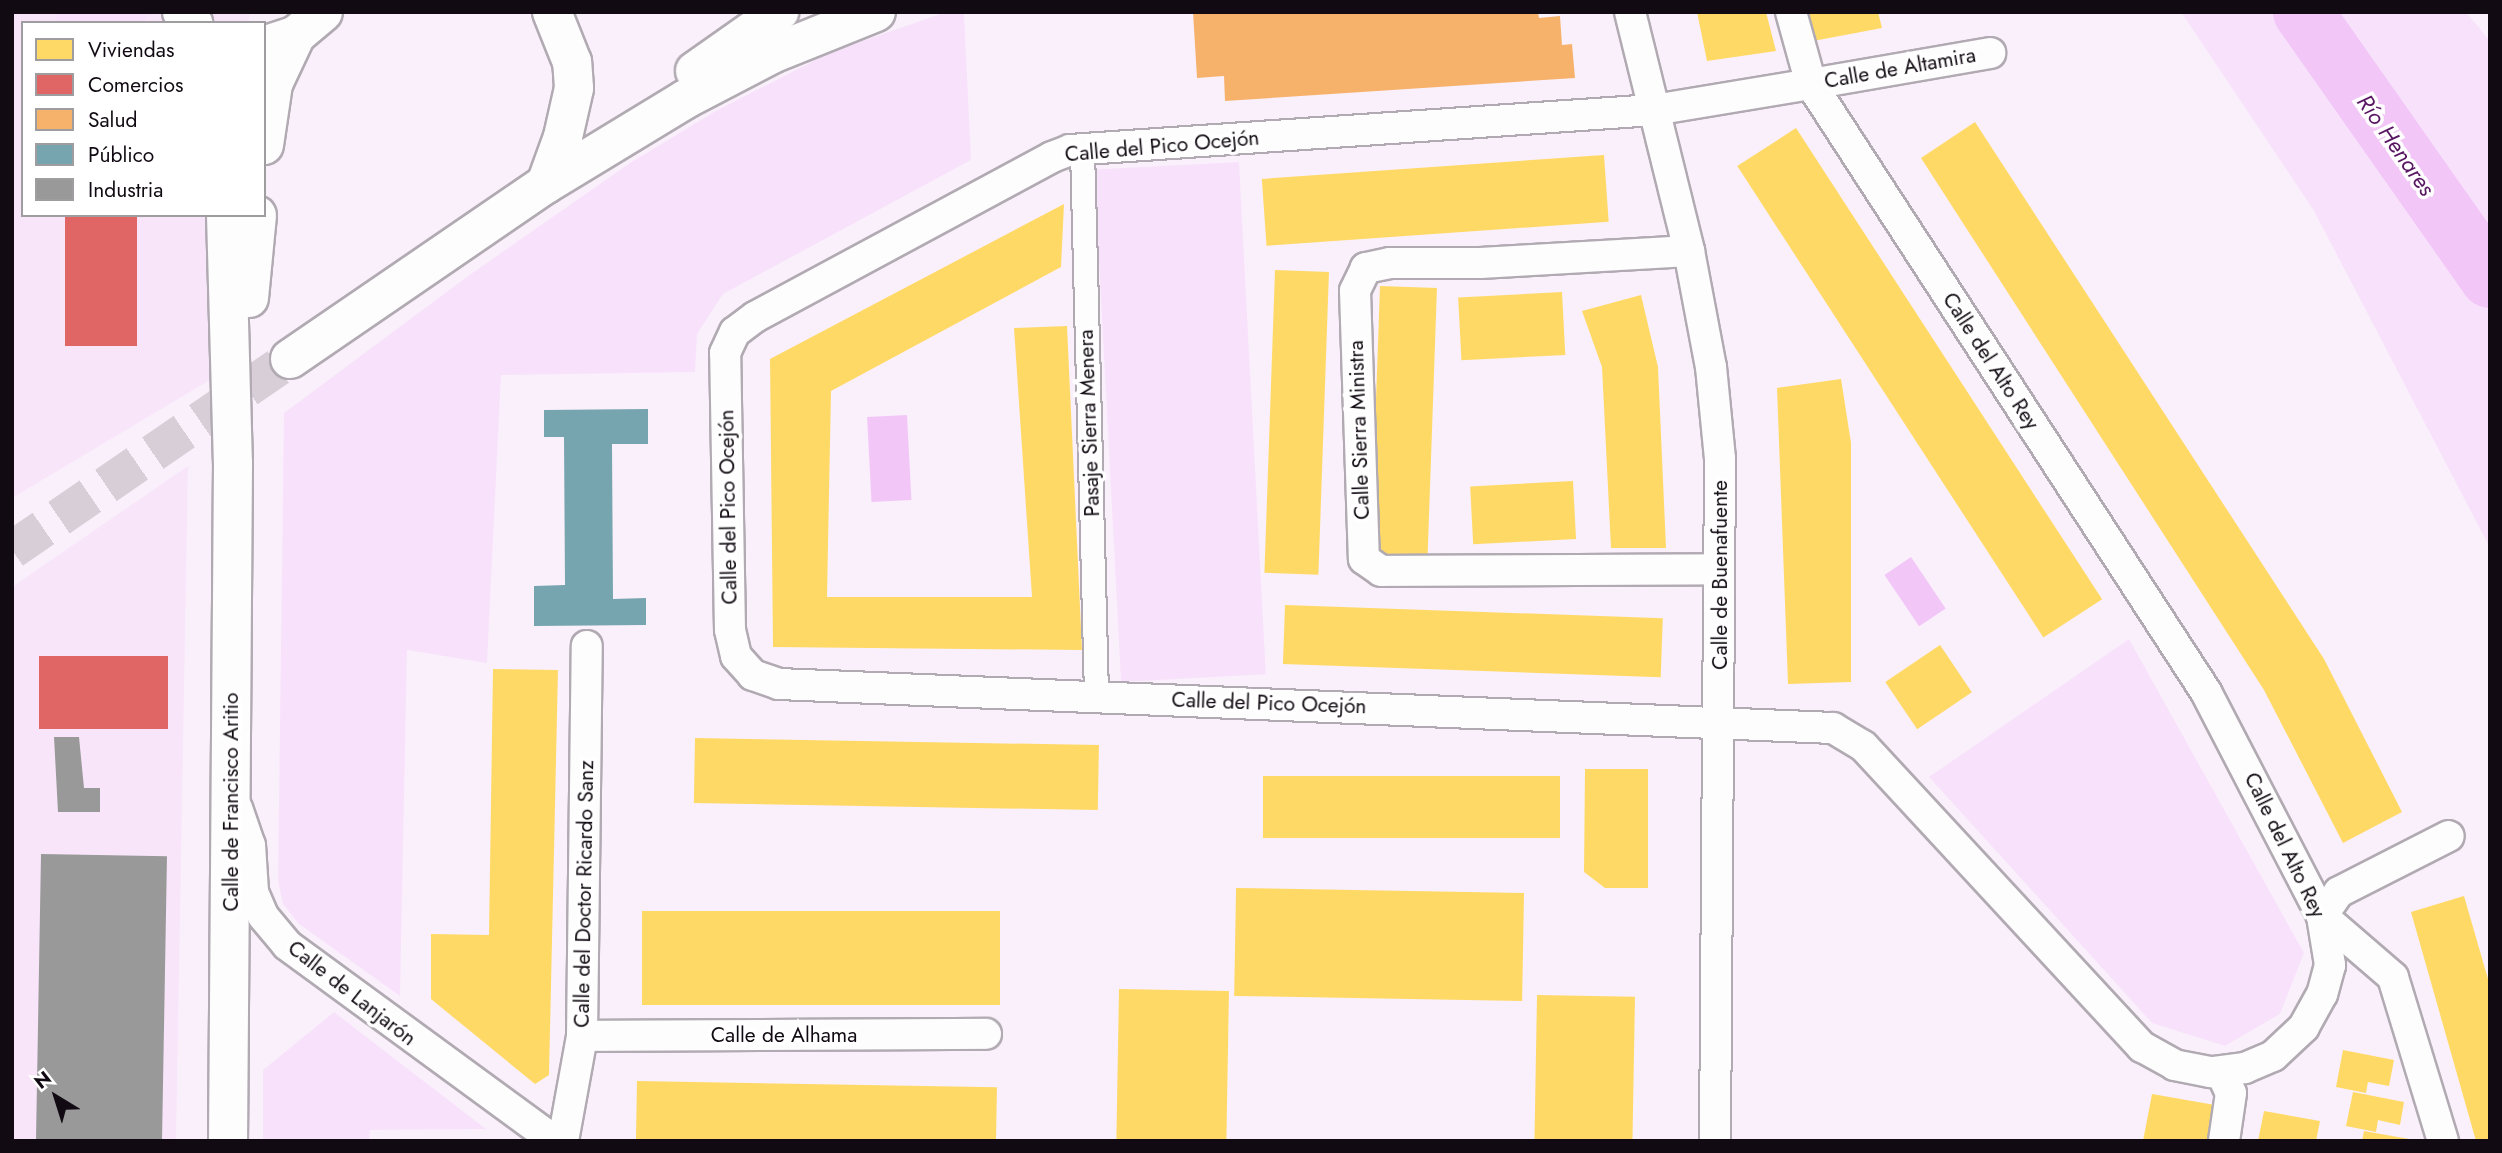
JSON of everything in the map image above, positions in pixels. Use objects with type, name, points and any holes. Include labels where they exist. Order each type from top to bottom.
[{"type":"main road","points":[[546,184],[563,137],[574,88],[568,49],[552,12]]},
{"type":"main road","points":[[546,184],[601,134],[779,12]]},
{"type":"main road","points":[[290,359],[546,184],[741,69],[876,12]]},
{"type":"main road","points":[[266,131],[273,84],[295,31]]},
{"type":"main road","name":"Calle de Francisco Aritio","points":[[226,217],[233,463],[228,1141]]},
{"type":"main road","name":"Calle de Francisco Aritio","points":[[233,463],[257,217]]},
{"type":"street","name":"Calle de Altamira","points":[[1791,12],[1811,84]]},
{"type":"street","name":"Calle de Buenafuente","points":[[1629,14],[1689,251],[1712,367],[1720,459],[1715,1141]]},
{"type":"street","name":"Calle de Altamira","points":[[1654,110],[1990,52]]},
{"type":"street","name":"Calle del Alto Rey","points":[[1720,722],[1818,726],[1846,732],[2142,1047],[2175,1065],[2221,1072],[2273,1056],[2294,1040],[2314,1012],[2330,965],[2322,916],[2206,692],[1811,84]]},
{"type":"street","name":"Calle del Pico Ocejón","points":[[1654,110],[1082,149],[1041,162],[755,317],[735,332],[725,353],[730,631],[736,656],[753,675],[770,682],[1720,722]]},
{"type":"street","name":"Pasaje Sierra Menera","points":[[1082,149],[1096,696]]},
{"type":"street","name":"Calle Sierra Ministra","points":[[1689,251],[1480,264],[1390,263],[1366,268],[1355,291],[1364,559],[1381,571],[1719,569]]},
{"type":"street","name":"Calle del Doctor Ricardo Sanz","points":[[563,1141],[583,1036],[587,646]]},
{"type":"street","name":"Calle de Lanjarón","points":[[230,788],[250,845],[253,892],[263,916],[286,945],[555,1141]]},
{"type":"street","points":[[2443,1141],[2393,976],[2322,916],[2339,891],[2449,836]]},
{"type":"street","name":"Calle de Alhama","points":[[583,1036],[986,1034]]},
{"type":"street","points":[[2221,1072],[2231,1093],[2224,1141]]},
{"type":"shaded area","points":[[12,12],[250,12],[249,21],[21,21],[21,217],[241,217],[235,365],[12,498]]},
{"type":"shaded area","points":[[56,12],[146,12],[146,21],[56,21]]},
{"type":"shaded area","points":[[946,12],[964,12],[971,160],[723,294],[697,334],[695,372],[501,375],[487,663],[407,650],[400,996],[299,924],[283,904],[278,880],[284,413],[468,276],[630,163],[714,112],[831,52]]},
{"type":"shaded area","points":[[2181,12],[2466,12],[2490,41],[2490,548],[2314,211]]},
{"type":"shaded area","points":[[1239,162],[1266,674],[1121,682],[1094,170]]},
{"type":"shaded area","points":[[907,415],[911,500],[872,502],[867,417]]},
{"type":"shaded area","points":[[188,466],[176,1141],[12,1141],[12,587]]},
{"type":"shaded area","points":[[1911,557],[1946,608],[1919,626],[1884,575]]},
{"type":"shaded area","points":[[2129,639],[2304,953],[2280,1014],[2225,1046],[2152,1023],[1929,777]]},
{"type":"shaded area","points":[[334,1012],[486,1129],[370,1130],[369,1141],[263,1141],[263,1070]]},
{"type":"building: Viviendas","points":[[1697,12],[1766,12],[1776,51],[1707,61]]},
{"type":"building: Viviendas","points":[[1801,12],[1878,12],[1882,28],[1808,42]]},
{"type":"building: Viviendas","points":[[1975,122],[2324,659],[2402,812],[2343,843],[2264,690],[1921,158]]},
{"type":"building: Viviendas","points":[[1796,128],[2102,599],[2043,637],[1737,166]]},
{"type":"building: Viviendas","points":[[1604,155],[1609,222],[1267,246],[1262,179]]},
{"type":"building: Viviendas","points":[[1064,204],[1061,267],[831,391],[827,597],[1032,597],[1014,328],[1067,326],[1082,650],[773,647],[770,359]]},
{"type":"building: Viviendas","points":[[1275,270],[1329,272],[1318,575],[1264,573]]},
{"type":"building: Viviendas","points":[[1380,286],[1437,288],[1428,558],[1371,556]]},
{"type":"building: Viviendas","points":[[1562,292],[1565,355],[1461,360],[1458,297]]},
{"type":"building: Viviendas","points":[[1641,295],[1658,367],[1666,548],[1611,548],[1602,367],[1582,311]]},
{"type":"building: Viviendas","points":[[1841,379],[1851,443],[1851,682],[1788,684],[1777,388]]},
{"type":"building: Viviendas","points":[[1573,481],[1576,539],[1473,544],[1470,486]]},
{"type":"building: Viviendas","points":[[1285,605],[1663,618],[1661,677],[1283,664]]},
{"type":"building: Viviendas","points":[[1940,645],[1972,692],[1917,729],[1885,682]]},
{"type":"building: Viviendas","points":[[493,669],[558,670],[549,1075],[535,1084],[431,999],[431,934],[489,935]]},
{"type":"building: Viviendas","points":[[695,738],[1099,745],[1098,810],[694,803]]},
{"type":"building: Viviendas","points":[[1585,769],[1648,769],[1648,888],[1605,888],[1584,872]]},
{"type":"building: Viviendas","points":[[1263,776],[1560,776],[1560,838],[1263,838]]},
{"type":"building: Viviendas","points":[[1236,888],[1524,893],[1522,1001],[1234,996]]},
{"type":"building: Viviendas","points":[[2464,896],[2490,986],[2490,1141],[2476,1141],[2411,912]]},
{"type":"building: Viviendas","points":[[642,911],[1000,911],[1000,1005],[642,1005]]},
{"type":"building: Viviendas","points":[[1119,989],[1229,991],[1226,1141],[1116,1141]]},
{"type":"building: Viviendas","points":[[1537,995],[1635,997],[1632,1141],[1534,1141]]},
{"type":"building: Viviendas","points":[[2343,1050],[2394,1060],[2389,1086],[2368,1082],[2366,1093],[2336,1087]]},
{"type":"building: Viviendas","points":[[637,1081],[997,1087],[996,1141],[636,1141]]},
{"type":"building: Viviendas","points":[[2353,1092],[2404,1102],[2400,1125],[2378,1120],[2376,1132],[2346,1126]]},
{"type":"building: Viviendas","points":[[2152,1094],[2215,1105],[2209,1141],[2143,1141]]},
{"type":"building: Viviendas","points":[[2264,1111],[2320,1121],[2316,1141],[2258,1141]]},
{"type":"building: Viviendas","points":[[2364,1131],[2409,1139],[2409,1141],[2362,1141]]},
{"type":"building: Comercios","points":[[65,217],[137,217],[137,346],[65,346]]},
{"type":"building: Comercios","points":[[39,656],[168,656],[168,729],[39,729]]},
{"type":"building: Salud","points":[[1193,12],[1538,12],[1539,18],[1560,16],[1562,45],[1572,44],[1575,78],[1225,101],[1224,76],[1197,78]]},
{"type":"building: Público","points":[[648,409],[648,444],[612,444],[613,599],[646,598],[646,625],[534,626],[534,586],[565,585],[564,437],[544,437],[544,410]]},
{"type":"building: Industria","points":[[54,737],[79,737],[84,788],[100,788],[100,812],[58,812]]},
{"type":"building: Industria","points":[[41,854],[167,856],[162,1141],[36,1141]]},
{"type":"waterway","name":"Río Henares","points":[[2303,12],[2490,278]]},
{"type":"tunnel","points":[[12,550],[290,359]]}]
